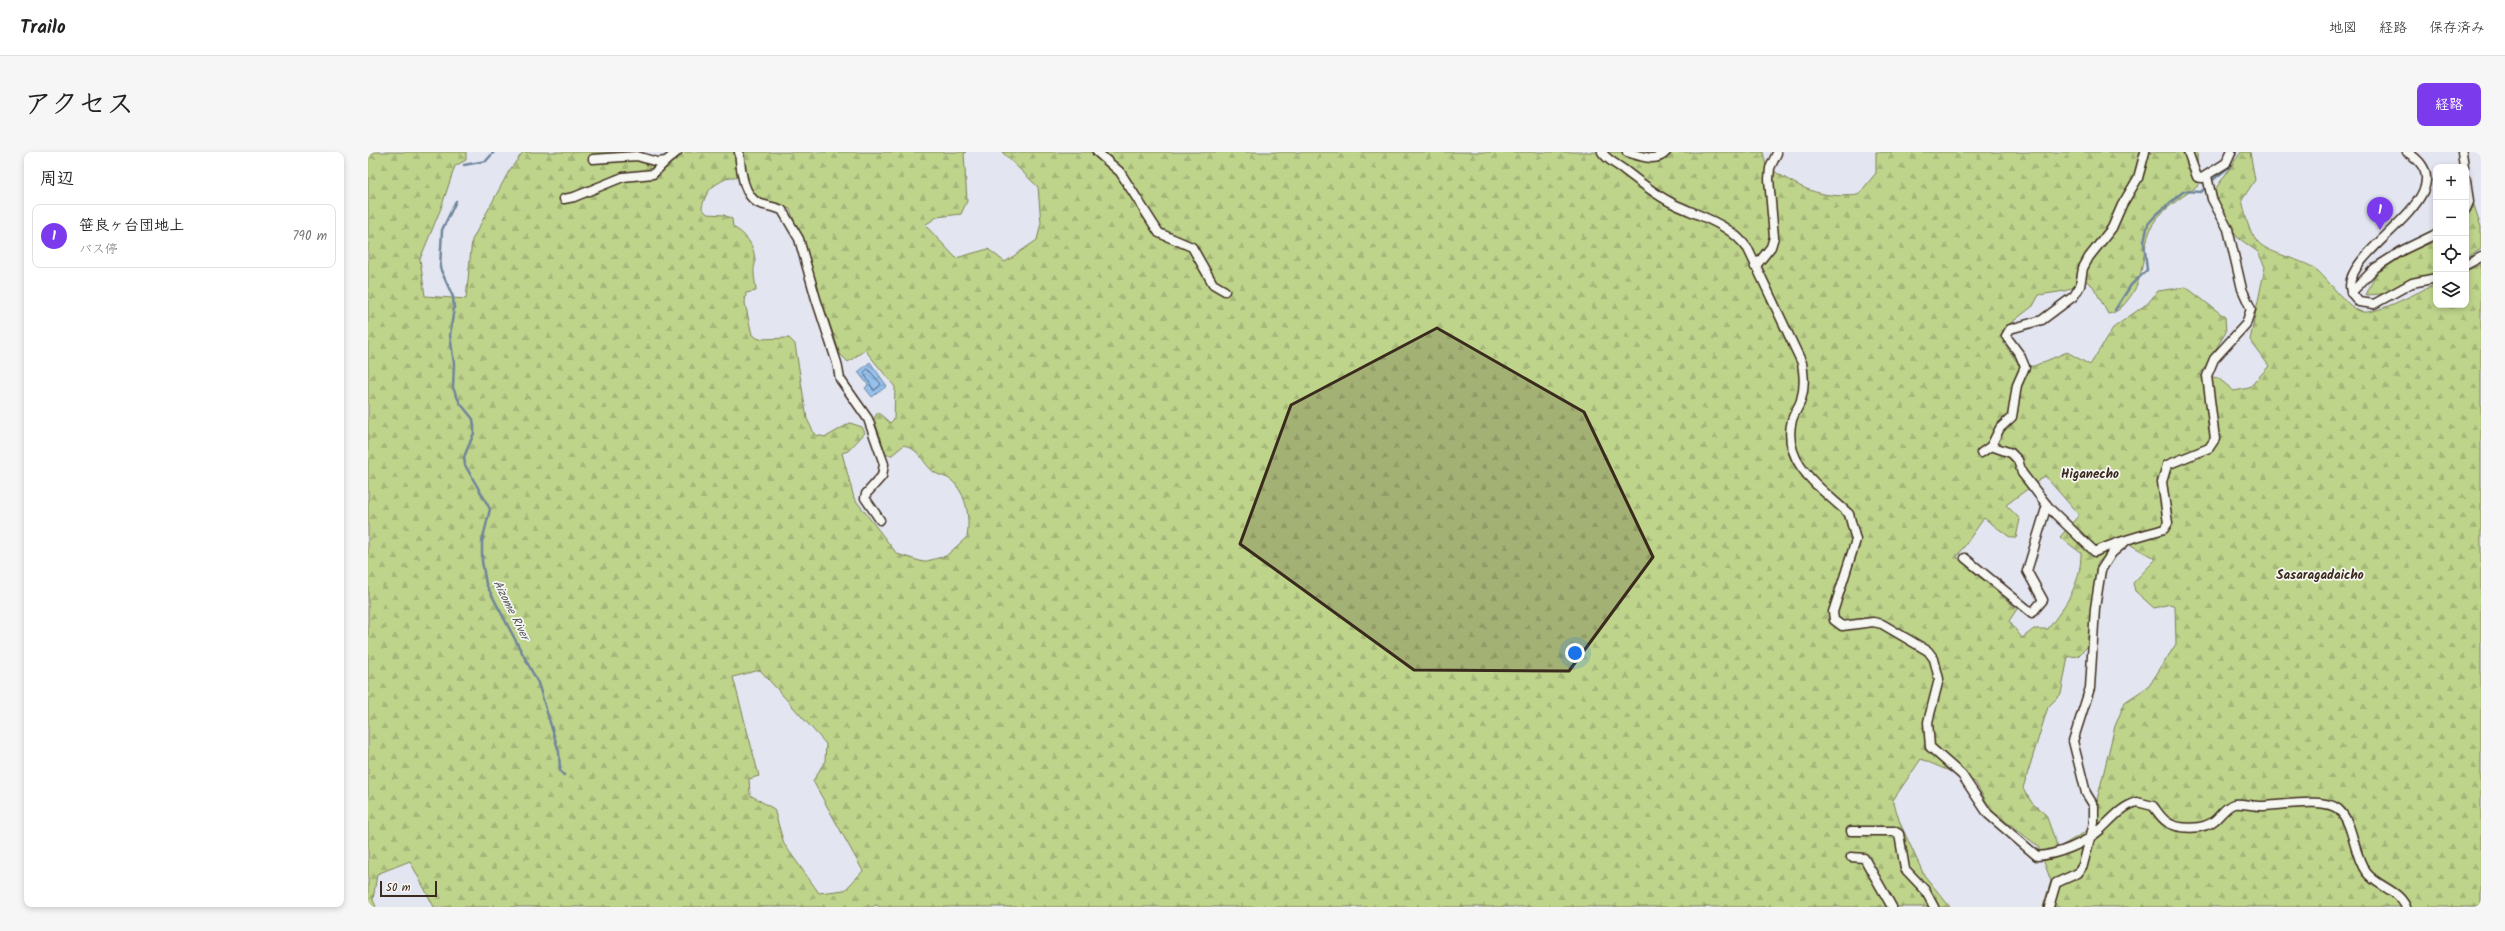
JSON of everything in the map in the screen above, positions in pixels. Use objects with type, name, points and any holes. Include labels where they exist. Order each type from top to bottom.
[{"type":"street","points":[[564,199],[574,197],[623,177],[653,174],[677,152]]},
{"type":"street","points":[[739,152],[742,173],[750,196],[760,203],[782,210],[799,239],[816,299],[838,363],[840,379],[868,419],[884,464],[882,476],[866,494],[865,498],[880,520]]},
{"type":"street","points":[[1097,152],[1120,172],[1159,233],[1192,248],[1213,284],[1225,291]]},
{"type":"street","points":[[1602,152],[1657,195],[1673,204],[1716,221],[1729,229],[1740,238],[1748,249],[1755,267],[1802,363],[1804,382],[1801,400],[1792,420],[1791,441],[1794,457],[1802,470],[1849,514],[1853,522],[1856,540],[1833,612],[1834,620],[1842,626],[1873,622],[1882,624],[1928,651],[1936,664],[1939,679],[1928,722],[1930,747],[1962,775],[1988,814],[2036,856],[2049,855],[2091,836],[2118,813],[2137,802],[2153,806],[2163,819],[2174,826],[2203,827],[2214,821],[2228,807],[2234,804],[2262,806],[2274,804],[2330,805],[2340,810],[2347,820],[2356,855],[2366,873],[2374,881],[2401,898],[2406,907]]},
{"type":"street","points":[[1627,152],[1645,158],[1656,158],[1666,152]]},
{"type":"street","points":[[1981,453],[1991,446],[2000,428],[2012,418],[2016,385],[2025,367],[2020,355],[2006,336],[2007,332],[2010,329],[2042,320],[2074,296],[2080,286],[2083,268],[2088,257],[2112,228],[2122,205],[2138,178],[2145,152]]},
{"type":"street","points":[[2188,152],[2198,177],[2207,176],[2226,163],[2231,152]]},
{"type":"street","points":[[2407,152],[2422,163],[2425,171],[2423,192],[2408,214],[2363,260],[2351,277],[2351,293],[2359,302],[2374,304],[2412,283],[2433,279]]},
{"type":"street","points":[[2462,152],[2464,164]]},
{"type":"street","points":[[1755,267],[1771,247],[1774,237],[1769,179],[1770,168],[1777,153]]},
{"type":"street","points":[[593,158],[630,156],[657,162],[666,161]]},
{"type":"street","points":[[1991,446],[2011,454],[2018,460],[2022,473],[2047,505],[2095,552],[2113,542],[2124,542],[2164,528],[2168,523],[2162,482],[2167,465],[2209,448],[2215,439],[2207,376],[2214,359],[2246,324],[2251,309],[2242,289],[2228,229],[2212,199],[2207,176]]},
{"type":"street","points":[[2351,293],[2375,268],[2403,250],[2433,235]]},
{"type":"street","points":[[2469,264],[2481,258]]},
{"type":"street","points":[[1965,558],[2032,613],[2043,600],[2027,571],[2047,505]]},
{"type":"street","points":[[2049,907],[2056,883],[2078,872],[2083,865],[2094,823],[2094,806],[2086,793],[2073,741],[2090,688],[2095,608],[2101,570],[2112,553],[2124,542]]},
{"type":"street","points":[[1851,831],[1894,831],[1899,834],[1905,869],[1925,890],[1934,907]]},
{"type":"street","points":[[1851,857],[1864,858],[1892,907]]},
{"type":"highlighted area","points":[[1437,328],[1584,412],[1653,557],[1569,671],[1414,670],[1240,544],[1291,405]]},
{"type":"green space","points":[[368,152],[466,152],[466,160],[455,166],[441,208],[420,259],[425,296],[466,299],[472,240],[509,171],[523,152],[637,152],[661,162],[681,152],[966,152],[964,154],[967,201],[961,214],[937,217],[925,225],[956,258],[988,249],[1005,262],[1037,240],[1041,223],[1038,187],[1002,152],[1763,152],[1766,166],[1789,180],[1809,190],[1831,195],[1844,196],[1858,195],[1876,173],[1876,152],[2197,152],[2198,186],[2172,204],[2155,221],[2148,236],[2138,283],[2121,308],[2108,314],[2093,286],[2086,281],[2065,291],[2039,295],[2033,306],[2002,330],[2004,344],[2021,367],[2034,366],[2067,352],[2090,365],[2113,328],[2148,303],[2158,291],[2186,287],[2225,317],[2226,332],[2200,375],[2218,378],[2234,391],[2249,388],[2269,366],[2250,340],[2265,267],[2258,252],[2237,237],[2218,204],[2214,191],[2241,152],[2250,152],[2255,180],[2242,200],[2247,222],[2254,238],[2270,250],[2304,263],[2318,271],[2346,301],[2357,310],[2370,312],[2389,306],[2433,285],[2433,308],[2469,308],[2469,270],[2481,264],[2481,907],[2043,907],[2051,881],[2038,846],[1992,811],[1975,782],[1921,759],[1893,800],[1900,823],[1924,875],[1950,907],[881,907],[875,905],[873,907],[434,907],[410,861],[377,874],[373,900],[376,907],[368,907]],"holes":[[[730,177],[746,177],[749,185],[757,196],[790,209],[840,354],[848,362],[865,350],[895,387],[894,419],[890,423],[878,412],[874,418],[886,455],[892,455],[904,445],[915,451],[926,465],[934,472],[951,480],[961,492],[966,506],[968,522],[967,537],[946,556],[923,562],[897,554],[854,498],[842,453],[848,451],[865,433],[862,427],[850,423],[826,437],[815,435],[807,419],[795,344],[789,338],[759,339],[752,335],[745,303],[746,293],[756,291],[753,250],[748,240],[742,233],[733,227],[732,219],[724,215],[707,214],[702,208],[706,196],[711,188]],[[2045,476],[2079,515],[2060,537],[2081,553],[2080,564],[2078,575],[2071,594],[2048,629],[2034,629],[2022,638],[2009,621],[2017,609],[1957,557],[1984,518],[2011,538],[2016,538],[2020,519],[2006,505]],[[2120,539],[2156,559],[2133,583],[2135,591],[2154,608],[2170,604],[2175,606],[2176,644],[2149,686],[2125,702],[2115,726],[2097,800],[2099,824],[2058,848],[2046,815],[2032,803],[2023,788],[2048,707],[2061,694],[2068,657],[2078,656],[2088,646],[2097,564]],[[760,670],[826,744],[825,761],[813,781],[863,871],[845,890],[819,893],[784,844],[774,809],[750,795],[749,779],[759,776],[733,677]]]},
{"type":"green space","points":[[2472,199],[2481,227],[2481,249],[2469,256],[2469,236],[2469,207]]},
{"type":"green space","points":[[2433,242],[2433,274],[2381,294],[2366,295],[2376,273],[2407,253]]},
{"type":"water","points":[[870,362],[887,386],[872,397],[865,388],[868,385],[858,372]]},
{"type":"waterway","name":"Aizome River","points":[[464,165],[486,161],[494,152]]},
{"type":"waterway","points":[[2214,179],[2229,167],[2236,152]]},
{"type":"waterway","points":[[2115,310],[2131,285],[2147,270],[2144,241],[2148,224],[2156,215],[2184,191],[2201,192],[2205,188]]},
{"type":"waterway","name":"Aizome River","points":[[456,201],[442,230],[440,268],[453,297],[454,308],[450,335],[454,364],[453,388],[460,403],[473,419],[474,426],[474,433],[464,457],[465,465],[490,509],[482,542],[482,561],[486,584],[538,683],[559,752],[560,771],[564,775]]},
{"type":"place","name":"笹良ヶ台団地上","points":[[2380,230]]},
{"type":"district","name":"Higanecho","points":[[2090,474]]},
{"type":"district","name":"Sasaragadaicho","points":[[2320,575]]}]
